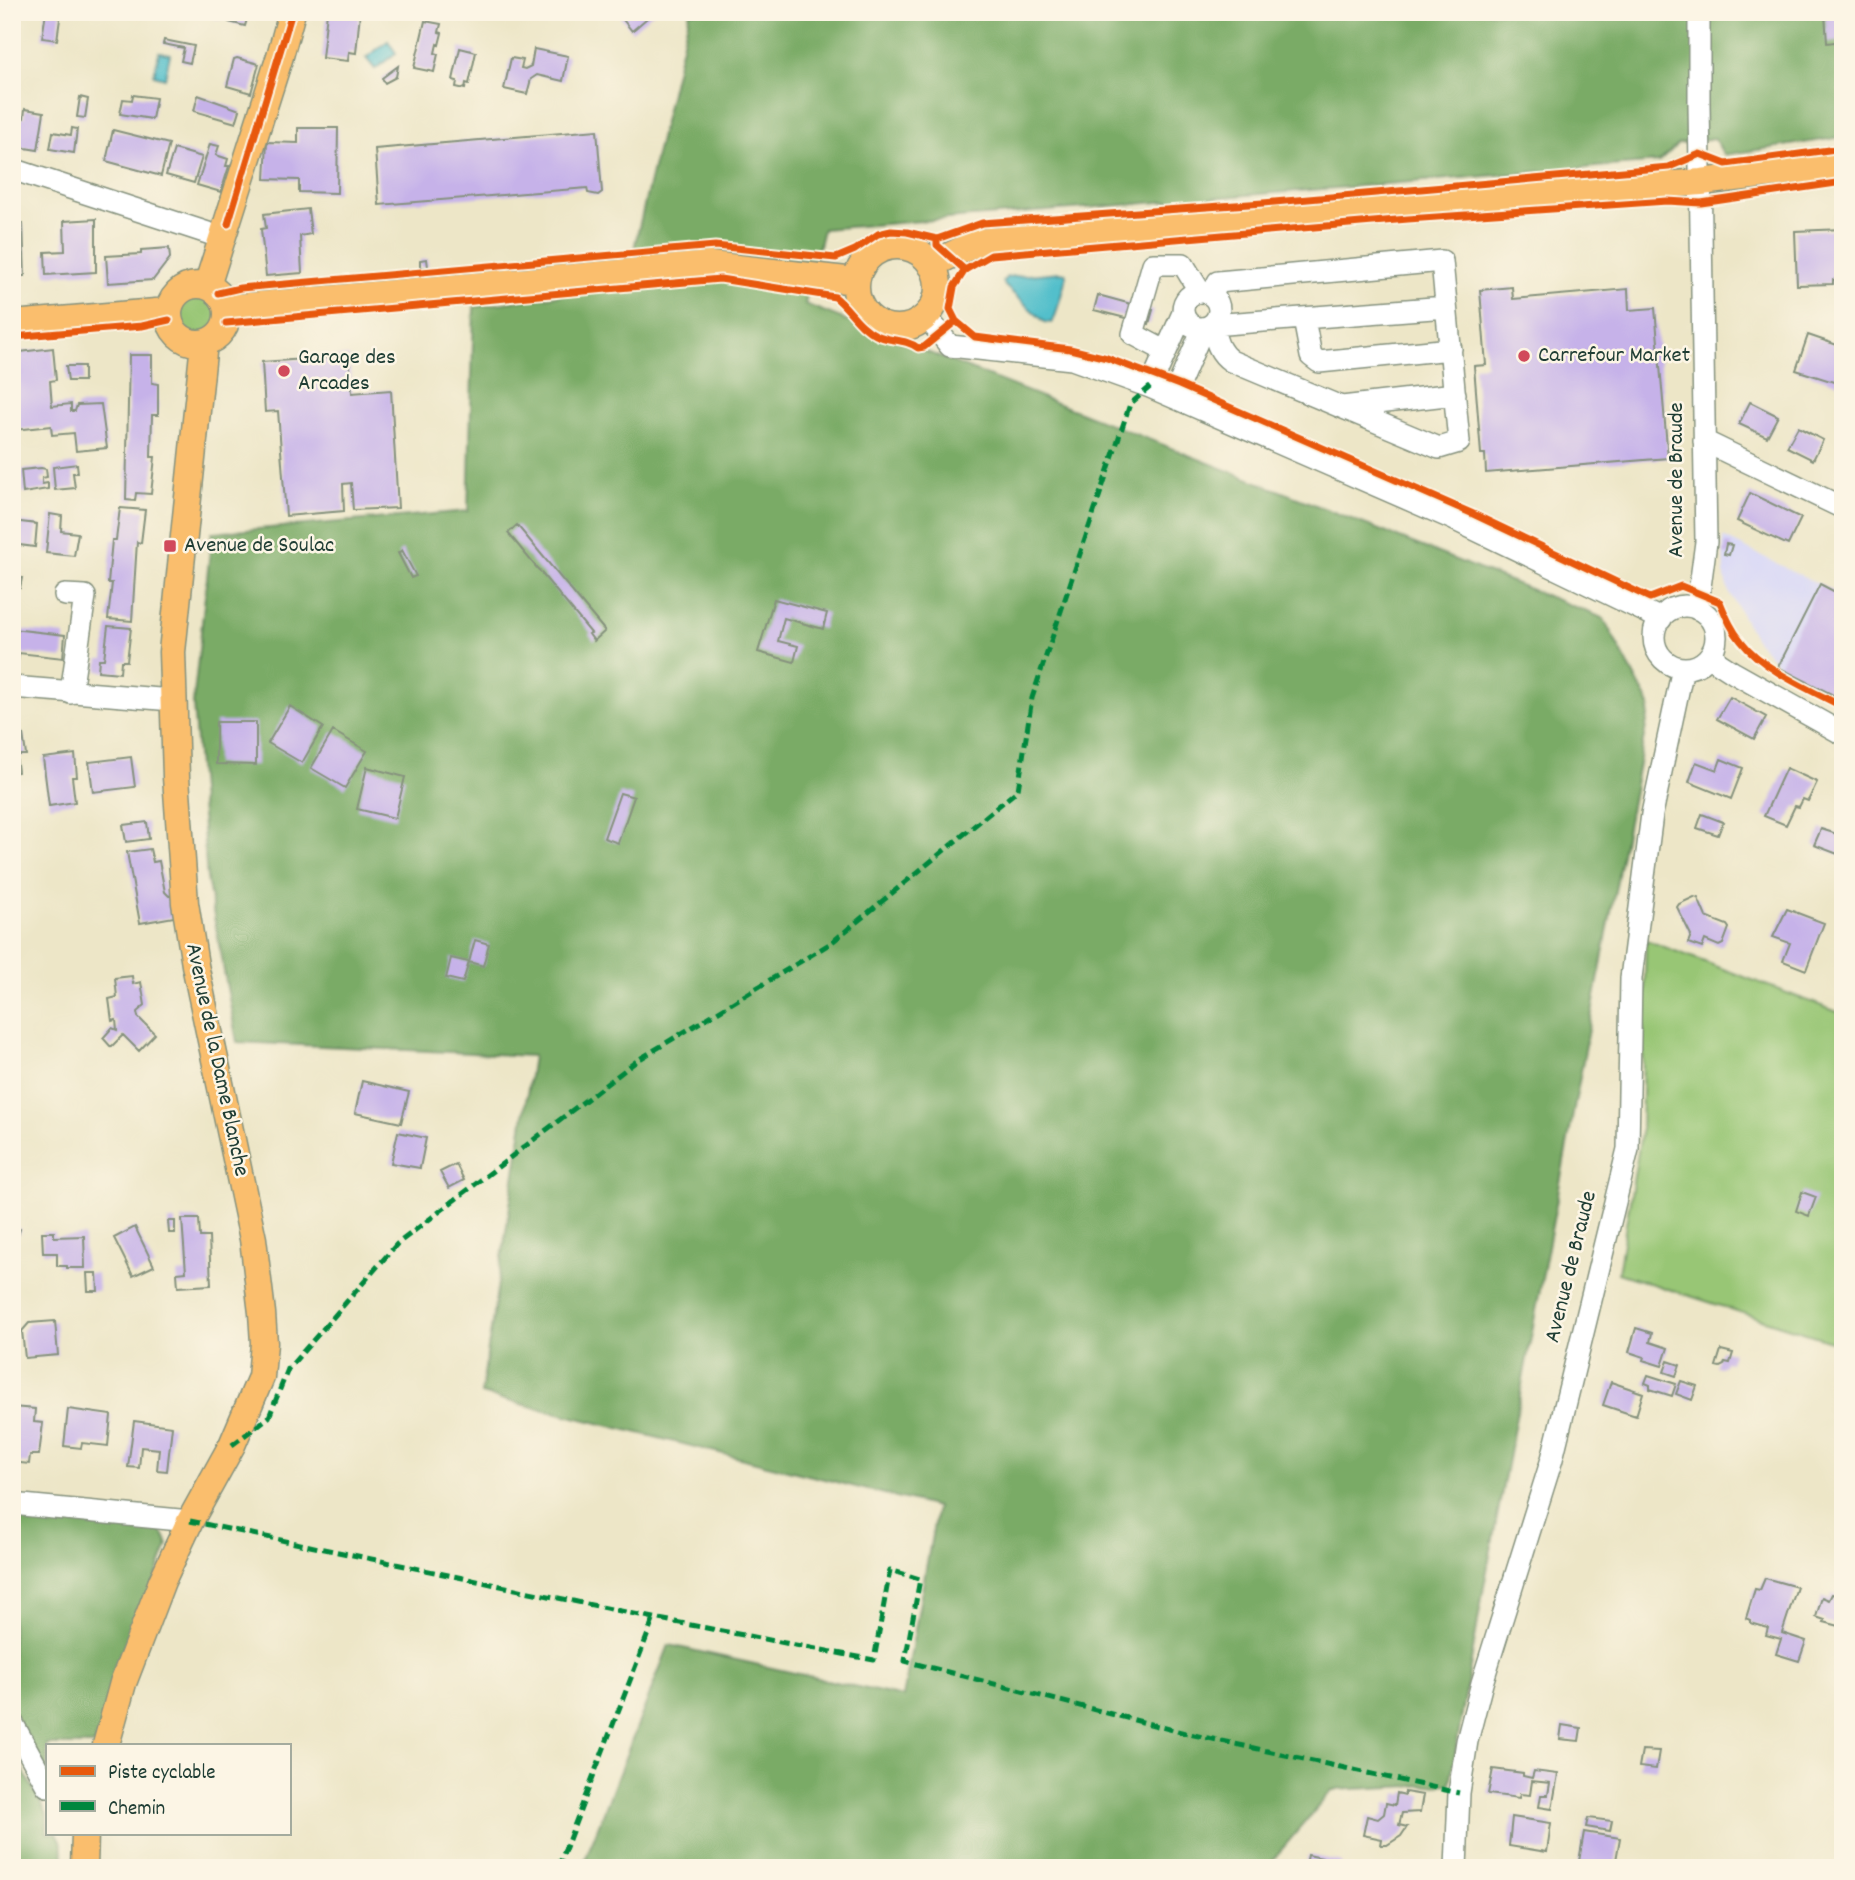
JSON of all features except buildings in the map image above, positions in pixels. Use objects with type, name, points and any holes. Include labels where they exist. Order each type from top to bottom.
[{"type":"main road","points":[[206,286],[223,239],[292,12]]},
{"type":"main road","points":[[931,265],[978,242],[1701,182],[1843,165]]},
{"type":"main road","points":[[893,246],[907,247],[921,254],[931,265],[938,287],[934,305],[926,316],[908,327],[894,328],[873,320],[863,310],[856,292],[856,281],[866,260],[877,251],[893,246]]},
{"type":"main road","points":[[227,308],[710,265],[856,281]]},
{"type":"main road","points":[[193,285],[206,286],[218,293],[227,308],[226,323],[222,331],[204,343],[190,343],[180,338],[172,329],[168,311],[173,299],[183,289],[193,285]]},
{"type":"main road","points":[[12,324],[168,311]]},
{"type":"main road","name":"Avenue de la Dame Blanche","points":[[106,1744],[128,1671],[162,1581],[190,1521],[232,1445],[261,1377],[264,1343],[253,1239],[195,965],[185,903],[172,700],[172,652],[204,343]]},
{"type":"main road","points":[[81,1834],[84,1868]]},
{"type":"street","name":"Avenue de Braude","points":[[1697,609],[1706,542],[1699,12]]},
{"type":"street","points":[[12,169],[223,239]]},
{"type":"street","points":[[1150,387],[1189,296],[1206,293],[1218,282],[1442,261],[1459,442],[1439,448],[1231,361],[1224,356],[1206,326]]},
{"type":"street","points":[[1165,351],[1133,334],[1153,264],[1183,264],[1219,310],[1218,316],[1201,333],[1174,396]]},
{"type":"street","points":[[1183,313],[1189,324],[1206,326],[1446,307]]},
{"type":"street","points":[[926,316],[950,346],[1072,359],[1174,396],[1451,518],[1639,610],[1661,618]]},
{"type":"street","points":[[1304,319],[1311,356],[1319,362],[1451,349]]},
{"type":"street","points":[[1341,407],[1455,394]]},
{"type":"street","points":[[1704,441],[1843,508]]},
{"type":"street","points":[[65,594],[85,596],[71,693]]},
{"type":"street","points":[[1680,607],[1697,609],[1706,614],[1716,632],[1712,652],[1700,664],[1684,668],[1666,662],[1656,646],[1656,627],[1661,618],[1680,607]]},
{"type":"street","points":[[1712,652],[1717,662],[1734,673],[1843,734]]},
{"type":"street","name":"Avenue de Braude","points":[[1456,1868],[1460,1793],[1467,1741],[1482,1683],[1552,1458],[1628,1149],[1631,978],[1652,814],[1684,668]]},
{"type":"street","points":[[12,687],[172,700]]},
{"type":"street","points":[[12,1504],[190,1521]]},
{"type":"street","points":[[12,1722],[46,1784]]},
{"type":"shaded area","points":[[1723,537],[1843,596],[1843,700],[1778,667],[1755,639],[1728,590],[1724,575]]},
{"type":"green space","points":[[690,12],[1843,12],[1843,137],[1724,155],[1714,138],[1678,144],[1659,162],[823,229],[805,304],[1603,618],[1650,705],[1483,1592],[1450,1784],[1332,1790],[1266,1868],[582,1868],[669,1645],[903,1697],[937,1507],[481,1394],[533,1056],[237,1042],[207,878],[193,704],[212,533],[468,511],[474,307],[639,284],[635,244]]},
{"type":"green space","points":[[198,292],[213,298],[219,313],[213,328],[198,334],[183,328],[177,313],[183,298]]},
{"type":"green space","points":[[1646,940],[1843,1014],[1843,1345],[1618,1273],[1641,1134]]},
{"type":"green space","points":[[12,1509],[150,1525],[162,1532],[168,1545],[94,1744],[46,1744],[46,1771],[12,1710]]},
{"type":"green space","points":[[12,1750],[46,1812],[46,1834],[58,1834],[61,1840],[66,1868],[12,1868]]},
{"type":"water","points":[[388,41],[396,53],[375,69],[366,58]]},
{"type":"water","points":[[159,52],[170,54],[165,78],[154,75]]},
{"type":"water","points":[[1066,273],[1066,278],[1052,323],[1045,322],[1005,286],[1003,281],[1007,277]]},
{"type":"marked path","points":[[232,1445],[269,1417],[288,1369],[397,1244],[638,1060],[831,943],[1018,790],[1032,698],[1130,404],[1150,387]]},
{"type":"marked path","points":[[190,1521],[654,1618],[874,1660],[890,1570],[920,1579],[905,1661],[1185,1733],[1459,1793]]},
{"type":"marked path","points":[[558,1868],[654,1618]]},
{"type":"cycle path","points":[[228,224],[292,12]]},
{"type":"cycle path","points":[[218,293],[240,288],[715,246],[836,258],[855,250],[878,234],[891,231],[937,239],[982,223],[1263,203],[1669,167],[1700,154],[1726,164],[1843,148]]},
{"type":"cycle path","points":[[965,270],[991,255],[1408,219],[1667,201],[1701,203],[1843,182]]},
{"type":"cycle path","points":[[937,239],[937,245],[965,270],[954,287],[950,309],[956,321],[975,337],[1070,349],[1107,358],[1179,385],[1471,513],[1650,598],[1681,586],[1720,602],[1737,636],[1750,651],[1788,678],[1843,707]]},
{"type":"cycle path","points":[[226,323],[720,279],[835,297],[870,331],[918,348],[924,347],[956,321]]},
{"type":"cycle path","points":[[12,337],[142,326],[169,320]]},
{"type":"place","name":"Carrefour Market","points":[[1524,356]]},
{"type":"place","name":"Garage des Arcades","points":[[284,371]]},
{"type":"place","name":"Avenue de Soulac","points":[[170,546]]}]
